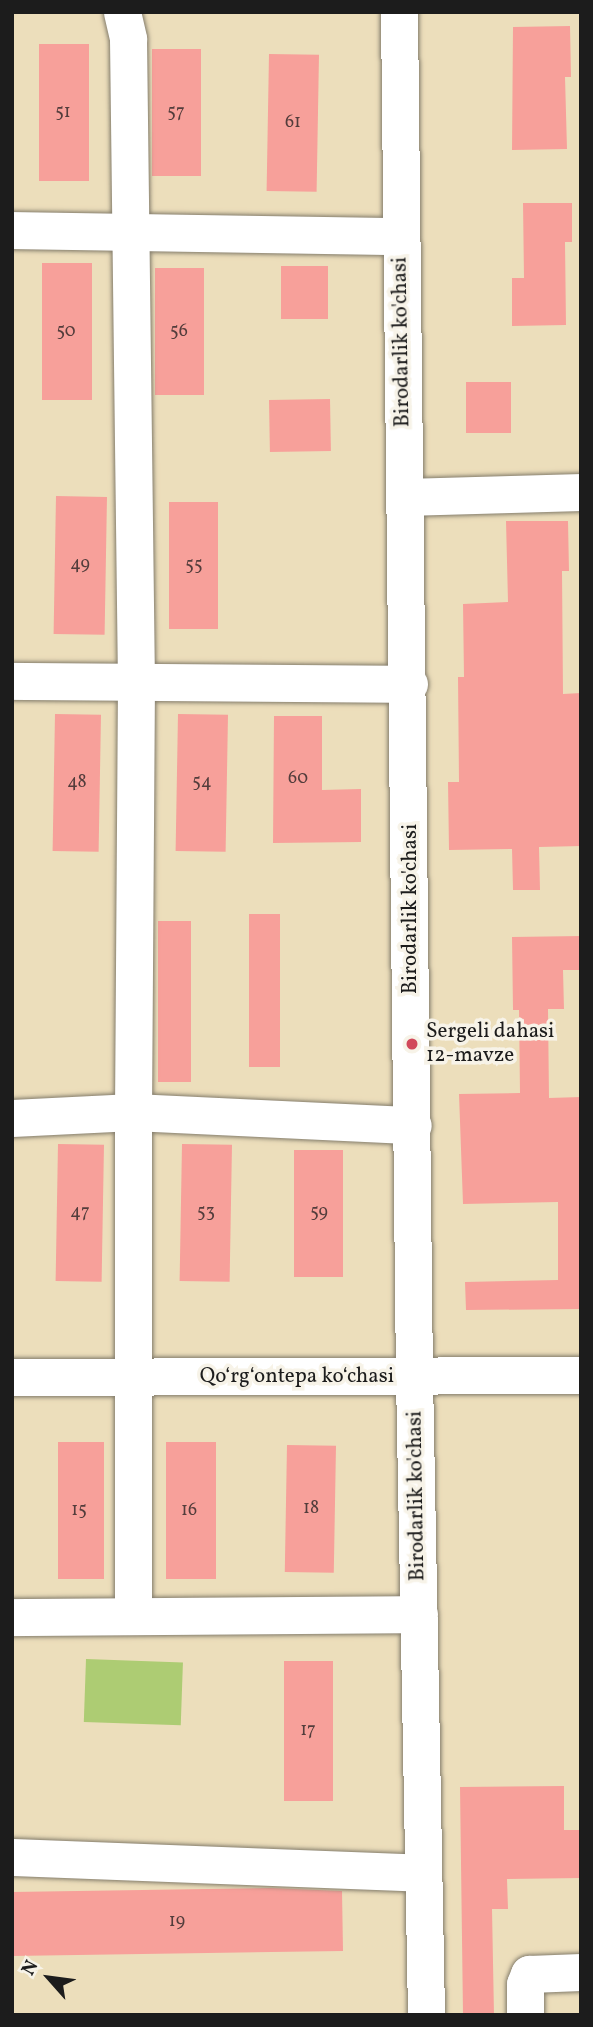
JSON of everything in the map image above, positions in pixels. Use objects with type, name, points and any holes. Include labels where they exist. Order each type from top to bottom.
[{"type":"street","points":[[122,12],[128,38],[136,682],[133,1616]]},
{"type":"street","name":"Birodarlik ko'chasi","points":[[399,12],[400,236],[409,684],[414,1377],[426,2015]]},
{"type":"street","points":[[12,230],[400,236]]},
{"type":"street","points":[[405,497],[581,492]]},
{"type":"street","points":[[12,681],[409,684]]},
{"type":"street","points":[[12,1118],[134,1112],[413,1125]]},
{"type":"street","name":"Qoʻrgʻontepa koʻchasi","points":[[12,1377],[581,1376]]},
{"type":"street","points":[[12,1618],[419,1615]]},
{"type":"street","points":[[12,1857],[423,1873]]},
{"type":"street","points":[[525,2015],[525,1984],[529,1974],[581,1972]]},
{"type":"green space","points":[[86,1659],[183,1662],[181,1725],[84,1722]]},
{"type":"building","points":[[570,26],[571,77],[565,77],[567,149],[512,150],[513,27]]},
{"type":"building","points":[[39,44],[89,44],[89,181],[39,181]]},
{"type":"building","points":[[152,49],[201,49],[201,176],[152,176]]},
{"type":"building","points":[[269,54],[319,55],[317,192],[267,191]]},
{"type":"building","points":[[523,203],[572,203],[572,242],[565,242],[566,325],[512,326],[512,278],[524,278]]},
{"type":"building","points":[[42,263],[92,263],[92,400],[42,400]]},
{"type":"building","points":[[281,266],[328,266],[328,319],[281,319]]},
{"type":"building","points":[[155,268],[204,268],[204,395],[155,395]]},
{"type":"building","points":[[466,382],[511,382],[511,433],[466,433]]},
{"type":"building","points":[[330,399],[331,451],[270,452],[269,400]]},
{"type":"building","points":[[56,496],[107,497],[105,635],[54,634]]},
{"type":"building","points":[[169,502],[218,502],[218,629],[169,629]]},
{"type":"building","points":[[506,521],[568,521],[569,571],[562,571],[563,694],[581,693],[581,846],[539,847],[540,890],[513,890],[512,849],[449,850],[448,782],[459,782],[458,677],[464,677],[463,604],[508,602]]},
{"type":"building","points":[[55,714],[101,715],[99,852],[53,851]]},
{"type":"building","points":[[178,714],[228,715],[226,852],[176,851]]},
{"type":"building","points":[[274,716],[322,716],[322,790],[361,789],[361,842],[273,843]]},
{"type":"building","points":[[249,914],[280,914],[280,1067],[249,1067]]},
{"type":"building","points":[[158,921],[191,921],[191,1082],[158,1082]]},
{"type":"building","points":[[581,936],[581,970],[563,970],[564,1009],[548,1009],[549,1098],[581,1097],[581,1309],[466,1310],[465,1282],[558,1280],[558,1202],[463,1204],[459,1094],[520,1093],[519,1010],[513,1010],[512,937]]},
{"type":"building","points":[[58,1144],[104,1145],[102,1282],[56,1281]]},
{"type":"building","points":[[182,1144],[232,1145],[230,1282],[180,1281]]},
{"type":"building","points":[[294,1150],[343,1150],[343,1277],[294,1277]]},
{"type":"building","points":[[58,1442],[104,1442],[104,1579],[58,1579]]},
{"type":"building","points":[[166,1442],[216,1442],[216,1579],[166,1579]]},
{"type":"building","points":[[287,1445],[336,1446],[334,1573],[285,1572]]},
{"type":"building","points":[[284,1661],[333,1661],[333,1801],[284,1801]]},
{"type":"building","points":[[564,1786],[564,1830],[581,1830],[581,1878],[507,1879],[508,1909],[492,1909],[494,2015],[463,2015],[460,1787]]},
{"type":"building","points":[[271,1888],[342,1891],[343,1951],[12,1956],[12,1892]]},
{"type":"place","name":"Sergeli dahasi 12-mavze","points":[[412,1044]]}]
